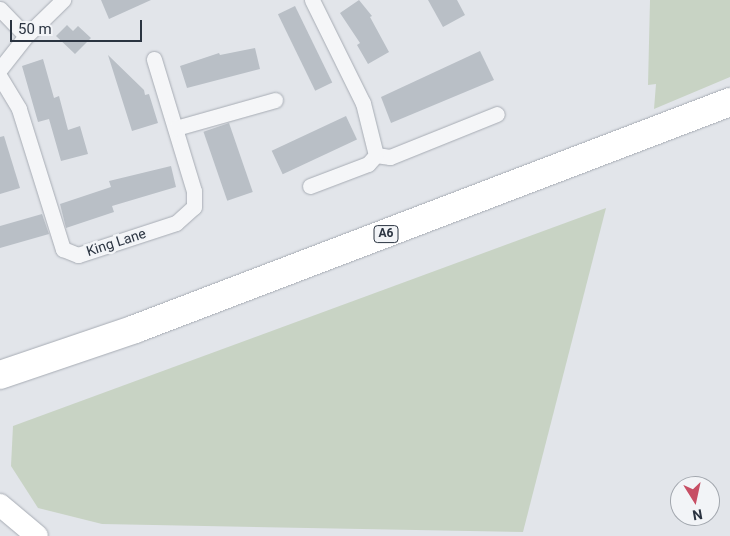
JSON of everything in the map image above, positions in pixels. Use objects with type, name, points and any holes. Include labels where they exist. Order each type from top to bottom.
[{"type":"highway","name":"A6","points":[[0,375],[135,329],[730,102]]},
{"type":"street","points":[[0,69],[26,36],[63,0]]},
{"type":"street","points":[[312,0],[363,103],[376,155]]},
{"type":"street","points":[[0,9],[26,36]]},
{"type":"street","name":"King Lane","points":[[0,78],[19,109],[63,249],[78,255],[176,223],[194,207],[194,191],[154,59]]},
{"type":"street","points":[[176,128],[274,100]]},
{"type":"street","points":[[376,155],[390,156],[496,114]]},
{"type":"street","points":[[310,186],[368,164],[376,155]]},
{"type":"street","points":[[0,505],[37,536]]},
{"type":"green space","points":[[650,0],[730,0],[730,77],[654,109],[656,84],[648,85]]},
{"type":"green space","points":[[606,208],[523,532],[102,524],[38,508],[11,466],[13,426]]},
{"type":"building","points":[[101,0],[151,0],[109,19]]},
{"type":"building","points":[[359,0],[372,16],[370,17],[389,52],[368,64],[357,45],[360,43],[340,13]]},
{"type":"building","points":[[428,0],[457,0],[465,15],[443,27]]},
{"type":"building","points":[[295,6],[332,82],[315,91],[278,14]]},
{"type":"building","points":[[67,25],[73,31],[78,26],[91,38],[75,54],[56,36]]},
{"type":"building","points":[[255,48],[260,69],[187,88],[180,66],[219,53],[220,55]]},
{"type":"building","points":[[480,51],[494,80],[391,123],[381,97]]},
{"type":"building","points":[[108,55],[144,90],[145,95],[149,94],[158,123],[132,131]]},
{"type":"building","points":[[43,59],[54,98],[59,96],[68,130],[80,126],[88,154],[61,161],[49,119],[38,122],[22,66]]},
{"type":"building","points":[[346,116],[357,140],[283,174],[272,151]]},
{"type":"building","points":[[229,123],[253,192],[227,201],[203,132]]},
{"type":"building","points":[[4,136],[20,188],[0,194],[0,137]]},
{"type":"building","points":[[171,166],[176,187],[112,206],[114,212],[66,228],[60,204],[111,187],[109,181]]},
{"type":"building","points":[[42,214],[49,234],[0,248],[0,226]]}]
